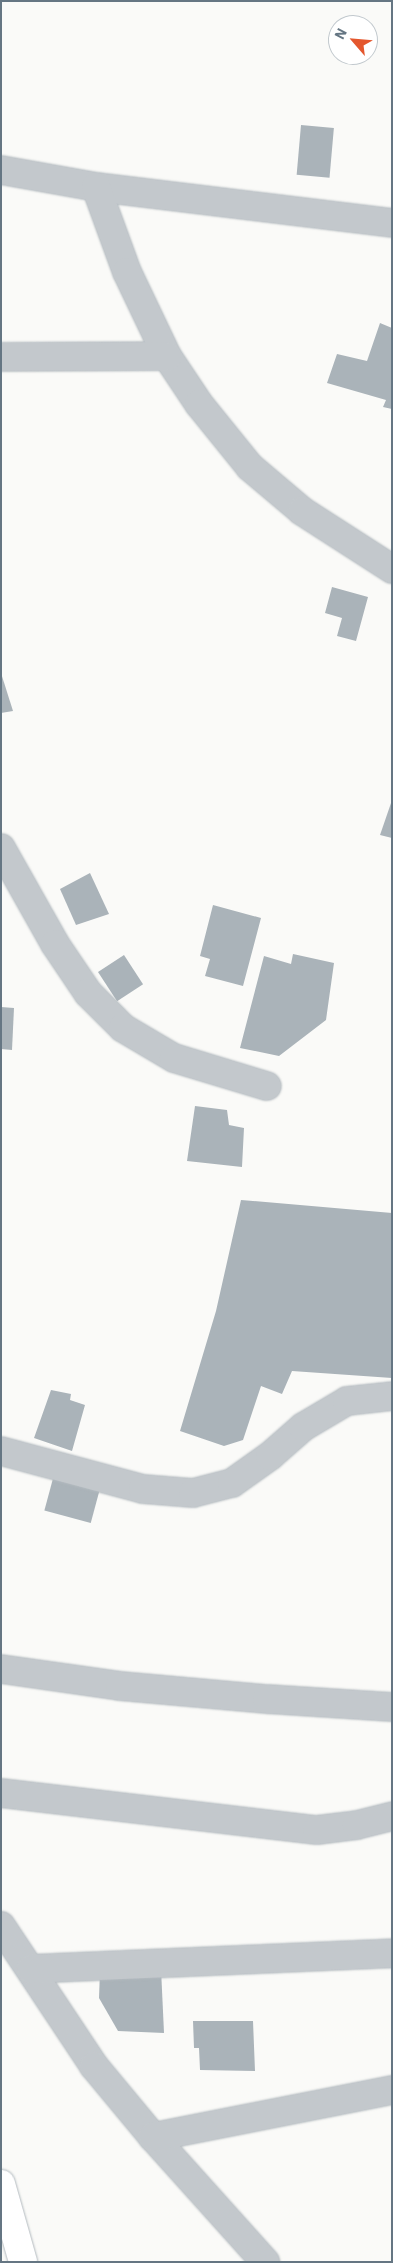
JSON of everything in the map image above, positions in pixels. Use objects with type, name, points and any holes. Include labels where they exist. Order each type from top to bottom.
[{"type":"street","points":[[1,170],[96,187],[392,223]]},
{"type":"street","points":[[96,187],[127,272],[167,356],[199,404],[250,468],[302,510],[392,569]]},
{"type":"street","points":[[1,357],[167,356]]},
{"type":"street","points":[[1,848],[55,944],[88,993],[123,1028],[174,1058],[267,1086]]},
{"type":"street","points":[[1,1451],[143,1489],[193,1493],[232,1484],[270,1456],[303,1427],[347,1401],[392,1396]]},
{"type":"street","points":[[1,1669],[130,1687],[267,1699],[392,1707]]},
{"type":"street","points":[[1,1793],[317,1830],[357,1825],[392,1816]]},
{"type":"street","points":[[1,1926],[94,2066],[153,2137],[265,2262]]},
{"type":"street","points":[[31,1969],[392,1952]]},
{"type":"street","points":[[153,2137],[392,2090]]},
{"type":"street","points":[[1,2184],[23,2262]]},
{"type":"building","points":[[301,125],[334,128],[330,178],[297,175]]},
{"type":"building","points":[[380,323],[392,328],[392,409],[383,407],[386,400],[327,383],[337,354],[367,361]]},
{"type":"building","points":[[332,587],[368,597],[356,641],[337,636],[342,618],[325,613]]},
{"type":"building","points":[[1,673],[13,711],[1,713]]},
{"type":"building","points":[[392,803],[392,838],[380,835]]},
{"type":"building","points":[[90,873],[109,914],[76,925],[60,889]]},
{"type":"building","points":[[213,905],[261,918],[243,986],[205,976],[210,959],[200,956]]},
{"type":"building","points":[[293,954],[334,963],[326,1020],[279,1056],[240,1048],[264,956],[291,964]]},
{"type":"building","points":[[124,955],[143,984],[117,1001],[98,972]]},
{"type":"building","points":[[1,1007],[14,1008],[12,1050],[1,1049]]},
{"type":"building","points":[[195,1106],[227,1110],[229,1125],[244,1128],[242,1167],[187,1161]]},
{"type":"building","points":[[241,1200],[392,1213],[392,1378],[292,1371],[282,1394],[261,1386],[243,1440],[224,1446],[180,1431],[216,1311]]},
{"type":"building","points":[[51,1390],[71,1394],[70,1400],[85,1405],[72,1451],[34,1438]]},
{"type":"building","points":[[55,1471],[101,1483],[91,1523],[44,1511]]},
{"type":"building","points":[[161,1969],[164,2033],[118,2031],[99,1998],[100,1971]]},
{"type":"building","points":[[193,2021],[253,2021],[255,2071],[200,2070],[199,2048],[194,2048]]}]
